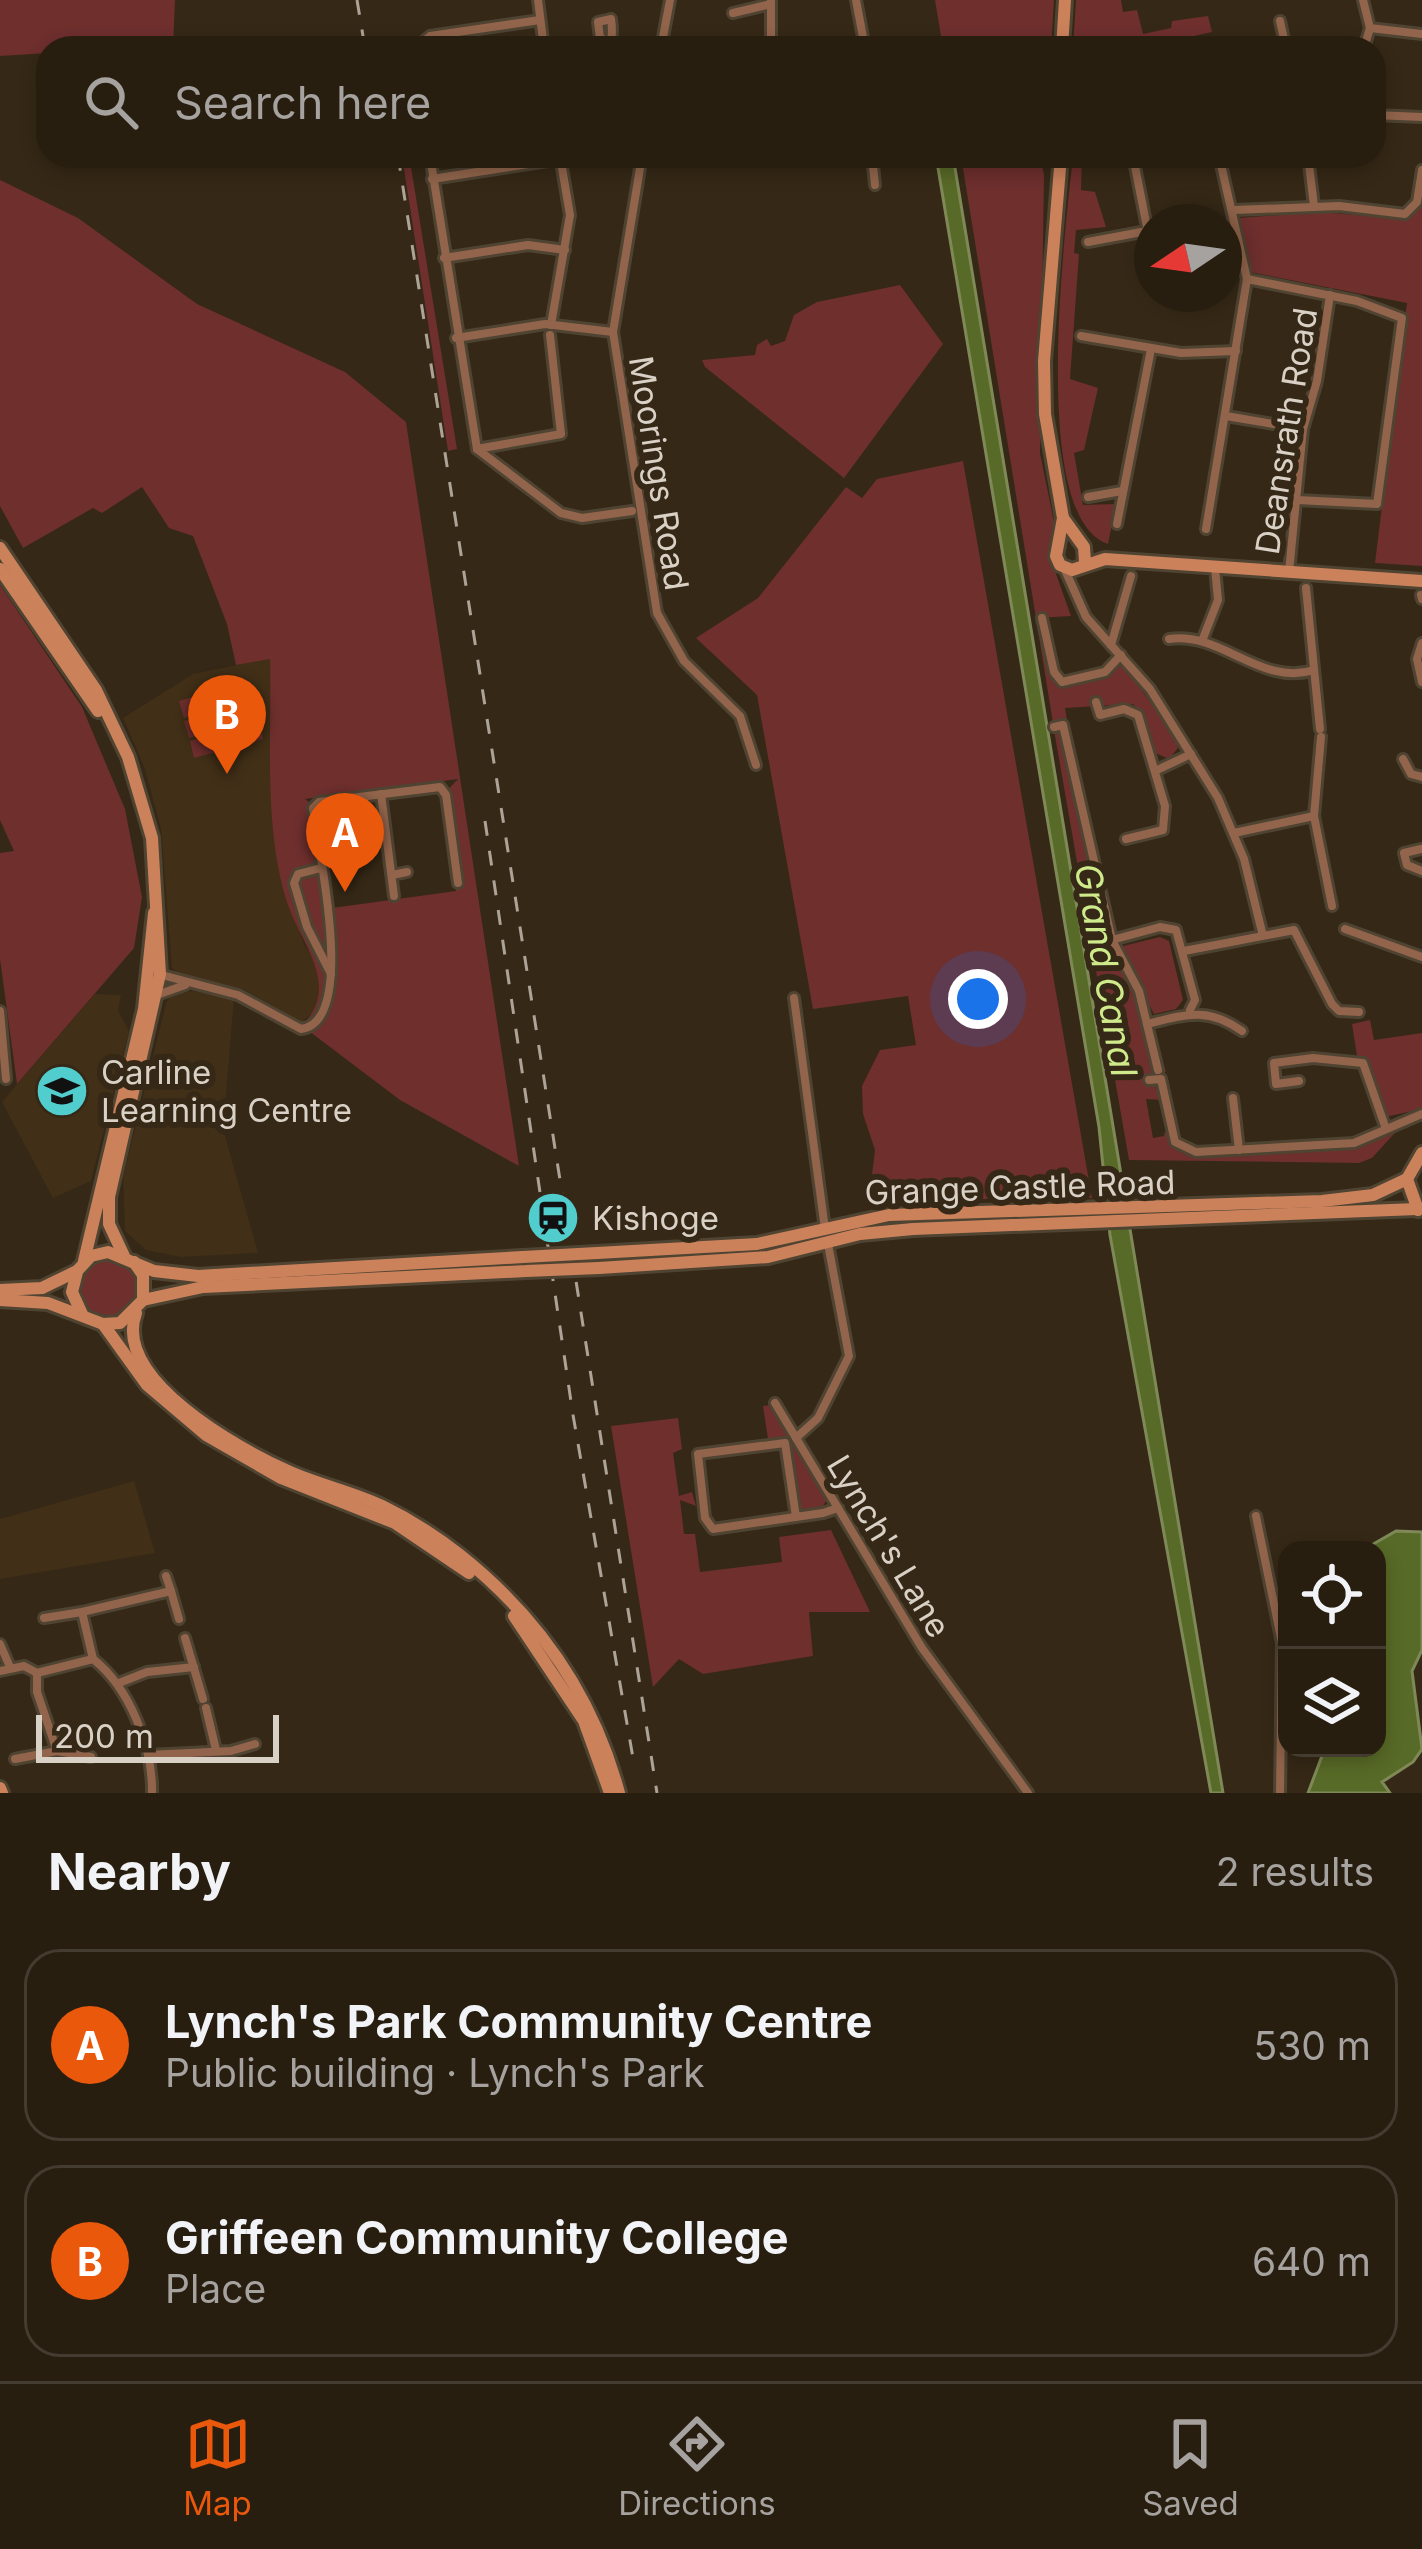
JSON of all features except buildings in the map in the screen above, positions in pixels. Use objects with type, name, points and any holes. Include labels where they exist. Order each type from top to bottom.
[{"type":"street","points":[[538,0],[542,36]]},
{"type":"street","points":[[664,36],[670,0]]},
{"type":"street","points":[[856,0],[863,36]]},
{"type":"street","points":[[1063,36],[1065,0]]},
{"type":"street","points":[[1363,0],[1368,36]]},
{"type":"street","points":[[734,13],[771,2],[771,36]]},
{"type":"street","points":[[430,36],[540,20]]},
{"type":"street","points":[[1280,22],[1283,36]]},
{"type":"street","points":[[1370,28],[1422,34]]},
{"type":"street","points":[[1386,116],[1422,117]]},
{"type":"street","points":[[432,168],[477,449],[561,514],[582,518],[632,511]]},
{"type":"street","points":[[433,178],[497,168]]},
{"type":"street","points":[[477,449],[561,434],[550,330],[570,215],[563,168]]},
{"type":"street","name":"Moorings Road","points":[[640,168],[614,332],[657,613],[684,661],[740,716],[756,765]]},
{"type":"street","points":[[873,168],[874,185]]},
{"type":"street","points":[[1053,168],[1045,414],[1063,518],[1063,543],[1056,556],[1422,581]]},
{"type":"street","points":[[1054,197],[1059,168]]},
{"type":"street","points":[[1135,168],[1142,204]]},
{"type":"street","points":[[1222,168],[1232,204]]},
{"type":"street","points":[[1309,168],[1314,206]]},
{"type":"street","points":[[1242,210],[1314,206],[1406,214],[1417,202],[1422,170]]},
{"type":"street","points":[[1088,242],[1134,233]]},
{"type":"street","points":[[444,258],[528,245],[565,250]]},
{"type":"street","points":[[1206,529],[1247,279],[1242,253]]},
{"type":"street","points":[[1247,279],[1392,310],[1402,318],[1377,503],[1297,500]]},
{"type":"street","name":"Deansrath Road","points":[[1288,574],[1304,429],[1317,381],[1330,295]]},
{"type":"street","points":[[456,338],[550,330],[614,332]]},
{"type":"street","points":[[1081,336],[1151,349],[1236,351]]},
{"type":"street","points":[[1117,524],[1151,349]]},
{"type":"street","points":[[1226,416],[1304,429]]},
{"type":"street","points":[[1088,497],[1122,491]]},
{"type":"street","points":[[1063,518],[1078,558],[1076,593],[1086,617],[1121,655],[1191,754],[1234,832],[1262,932]]},
{"type":"street","points":[[1063,543],[1078,558]]},
{"type":"street","points":[[0,548],[96,690],[133,770],[157,867],[154,976],[72,1292],[84,1315]]},
{"type":"street","points":[[1202,640],[1218,600],[1215,567]]},
{"type":"street","points":[[0,569],[108,726],[132,784],[153,885],[157,995],[110,1181],[108,1221],[144,1280],[143,1300],[130,1339],[138,1358],[200,1419],[291,1472],[379,1504],[420,1527],[507,1598],[577,1685],[620,1793]]},
{"type":"street","points":[[1111,645],[1131,576]]},
{"type":"street","points":[[1306,588],[1314,626],[1308,636],[1321,733],[1314,816],[1332,906]]},
{"type":"street","points":[[1042,618],[1056,657],[1056,676],[1066,683],[1110,670],[1121,655]]},
{"type":"street","points":[[1169,639],[1202,640],[1278,674],[1314,670]]},
{"type":"street","points":[[1422,643],[1417,659],[1422,682]]},
{"type":"street","points":[[1096,702],[1100,715],[1124,709],[1138,715],[1167,824],[1163,830],[1126,838]]},
{"type":"street","points":[[1054,727],[1063,725],[1112,940],[1139,991],[1158,1070]]},
{"type":"street","points":[[1155,771],[1191,754]]},
{"type":"street","points":[[1403,759],[1411,774],[1422,777]]},
{"type":"street","points":[[154,976],[238,995],[308,1029],[326,1010],[332,975],[315,804],[444,790],[458,883]]},
{"type":"street","points":[[381,794],[394,896]]},
{"type":"street","points":[[1234,832],[1314,816]]},
{"type":"street","points":[[1421,849],[1404,853],[1407,865],[1422,871]]},
{"type":"street","points":[[440,868],[455,866]]},
{"type":"street","points":[[321,868],[298,874],[294,884],[307,927],[332,975]]},
{"type":"street","points":[[392,874],[407,872]]},
{"type":"street","points":[[1112,940],[1167,927],[1176,930],[1195,1000],[1190,1010]]},
{"type":"street","points":[[1345,929],[1422,957]]},
{"type":"street","points":[[1184,951],[1262,932],[1294,930],[1332,1004],[1339,1012],[1359,1012]]},
{"type":"street","points":[[157,995],[186,985]]},
{"type":"street","name":"Lynch's Lane","points":[[794,998],[826,1236],[849,1356],[818,1418],[796,1438],[922,1648],[1028,1793]]},
{"type":"street","points":[[1148,1024],[1190,1010],[1221,1015],[1242,1030]]},
{"type":"street","points":[[0,1011],[6,1079]]},
{"type":"street","points":[[1299,1081],[1276,1084],[1274,1063],[1313,1058],[1363,1063],[1386,1129]]},
{"type":"street","points":[[1149,1081],[1161,1079],[1175,1142],[1196,1152],[1354,1143],[1422,1114]]},
{"type":"street","points":[[1233,1099],[1239,1150]]},
{"type":"street","points":[[1218,1116],[1234,1114]]},
{"type":"street","points":[[1407,1180],[1422,1153]]},
{"type":"street","name":"Grange Castle Road","points":[[0,1290],[37,1290],[100,1252],[128,1258],[154,1271],[198,1276],[768,1257],[889,1215],[1077,1217],[1419,1211],[1407,1180],[1354,1198],[1152,1214]]},
{"type":"street","name":"Grange Castle Road","points":[[143,1300],[203,1287],[524,1264]]},
{"type":"street","points":[[0,1300],[48,1303],[103,1324],[147,1385],[206,1436],[269,1472],[395,1523],[470,1574],[534,1640],[569,1694],[610,1793]]},
{"type":"street","points":[[103,1324],[136,1313]]},
{"type":"street","points":[[775,1403],[796,1438]]},
{"type":"street","points":[[796,1517],[785,1443],[698,1454],[707,1526],[796,1517],[838,1508]]},
{"type":"street","points":[[1256,1516],[1282,1643],[1280,1793]]},
{"type":"street","points":[[166,1576],[179,1618]]},
{"type":"street","points":[[44,1618],[171,1591]]},
{"type":"street","points":[[82,1612],[93,1659],[119,1683],[148,1755],[152,1793]]},
{"type":"street","points":[[185,1638],[216,1750]]},
{"type":"street","points":[[0,1644],[10,1666]]},
{"type":"street","points":[[0,1671],[10,1666],[37,1672],[93,1659]]},
{"type":"street","points":[[119,1683],[147,1672],[194,1667]]},
{"type":"street","points":[[37,1672],[37,1692],[58,1751]]},
{"type":"street","points":[[148,1755],[255,1744]]},
{"type":"street","points":[[15,1759],[58,1751],[91,1757]]},
{"type":"shaded area","points":[[0,0],[175,0],[174,36],[36,36],[36,54],[0,56]]},
{"type":"shaded area","points":[[935,0],[1054,0],[1052,36],[941,36]]},
{"type":"shaded area","points":[[1076,0],[1121,0],[1123,12],[1137,10],[1143,34],[1171,28],[1172,21],[1208,16],[1212,32],[1194,36],[1074,36]]},
{"type":"shaded area","points":[[404,168],[411,168],[457,449],[448,451]]},
{"type":"shaded area","points":[[938,168],[955,168],[1223,1793],[1211,1793],[1110,1235],[1099,1127]]},
{"type":"shaded area","points":[[963,168],[1043,168],[1044,175],[1040,453],[1054,522],[1050,557],[1071,616],[1037,618],[1050,675],[1059,686],[1076,685],[1123,664],[1178,748],[1169,759],[1155,753],[1145,717],[1133,704],[1065,708],[1067,720],[1053,723]]},
{"type":"shaded area","points":[[1072,168],[1082,168],[1081,190],[1095,192],[1106,227],[1076,230],[1074,253],[1079,254],[1070,379],[1098,388],[1084,450],[1074,453],[1083,505],[1116,504],[1108,544],[1083,523],[1068,482],[1060,428],[1064,242]]},
{"type":"shaded area","points":[[0,180],[78,218],[197,304],[345,372],[406,422],[519,1166],[400,1100],[297,1022],[306,1021],[315,1006],[318,977],[287,902],[274,843],[270,659],[236,665],[227,624],[193,536],[169,528],[142,487],[102,513],[93,508],[23,548],[0,506]],"holes":[[[458,779],[443,795],[456,891],[332,908],[318,809],[305,799]]]},
{"type":"shaded area","points":[[1422,199],[1422,566],[1375,563],[1407,303],[1250,272],[1242,236],[1242,218],[1321,212],[1402,219],[1413,215]]},
{"type":"shaded area","points":[[900,285],[943,344],[844,478],[702,360],[755,355],[757,345],[767,339],[771,346],[785,341],[794,315],[817,302]]},
{"type":"shaded area","points":[[963,461],[1092,1198],[869,1200],[875,1150],[863,1114],[862,1086],[880,1050],[916,1045],[908,996],[813,1009],[757,695],[696,638],[758,598],[846,487],[862,498],[877,479]]},
{"type":"shaded area","points":[[0,585],[82,707],[125,809],[142,897],[134,948],[17,1084],[0,959],[0,853],[14,851],[0,820]]},
{"type":"shaded area","points":[[270,658],[282,883],[304,944],[322,975],[316,1010],[302,1022],[243,989],[172,968],[161,829],[144,766],[123,718],[193,674]]},
{"type":"shaded area","points":[[249,684],[263,739],[194,758],[190,741],[223,730],[189,738],[184,721],[217,712],[220,718],[218,709],[184,718],[179,701],[212,692],[214,698],[214,693]]},
{"type":"shaded area","points":[[1054,730],[1062,731],[1092,847],[1107,937],[1134,991],[1154,1068],[1164,1066],[1166,1072],[1149,1076],[1162,1100],[1146,1099],[1153,1138],[1164,1136],[1165,1131],[1177,1149],[1197,1156],[1276,1152],[1354,1143],[1403,1124],[1372,1158],[1359,1163],[1129,1160]]},
{"type":"shaded area","points":[[1160,937],[1169,941],[1183,1000],[1176,1009],[1154,1014],[1119,947]]},
{"type":"shaded area","points":[[193,991],[234,999],[223,1129],[258,1253],[181,1257],[146,1250],[125,1231],[123,1177],[166,1004],[171,995]]},
{"type":"shaded area","name":"Carline Learning Centre","points":[[95,994],[121,995],[118,1011],[129,1031],[91,1181],[53,1198],[2,1102]]},
{"type":"shaded area","points":[[1370,1020],[1374,1040],[1422,1033],[1422,1109],[1385,1117],[1372,1069],[1357,1056],[1352,1024]]},
{"type":"shaded area","points":[[108,1259],[129,1267],[137,1288],[129,1309],[108,1317],[87,1309],[79,1288],[87,1267]]},
{"type":"shaded area","points":[[771,1405],[827,1499],[821,1510],[799,1509],[788,1444],[768,1439],[763,1406]]},
{"type":"shaded area","points":[[678,1418],[682,1449],[673,1453],[679,1496],[692,1492],[696,1506],[680,1500],[684,1534],[695,1534],[700,1572],[782,1562],[779,1537],[831,1530],[870,1612],[809,1612],[813,1656],[703,1674],[679,1659],[653,1687],[611,1426]]},
{"type":"shaded area","points":[[134,1481],[155,1553],[0,1579],[0,1519]]},
{"type":"shaded area","points":[[1396,1531],[1422,1532],[1422,1650],[1412,1671],[1422,1749],[1413,1762],[1382,1782],[1390,1793],[1308,1793],[1322,1757],[1386,1757],[1386,1541],[1379,1541]]},
{"type":"railway","points":[[357,0],[363,36]]},
{"type":"railway","points":[[400,168],[657,1793]]},
{"type":"railway","points":[[485,821],[573,1415],[633,1758]]},
{"type":"place","name":"Griffeen Community College","points":[[227,774]]},
{"type":"place","name":"Lynch's Park Community Centre","points":[[345,892]]},
{"type":"place","name":"Carline Learning Centre","points":[[62,1091]]},
{"type":"place","name":"Kishoge","points":[[553,1218]]},
{"type":"water label","name":"Grand Canal","points":[[1106,970]]}]
